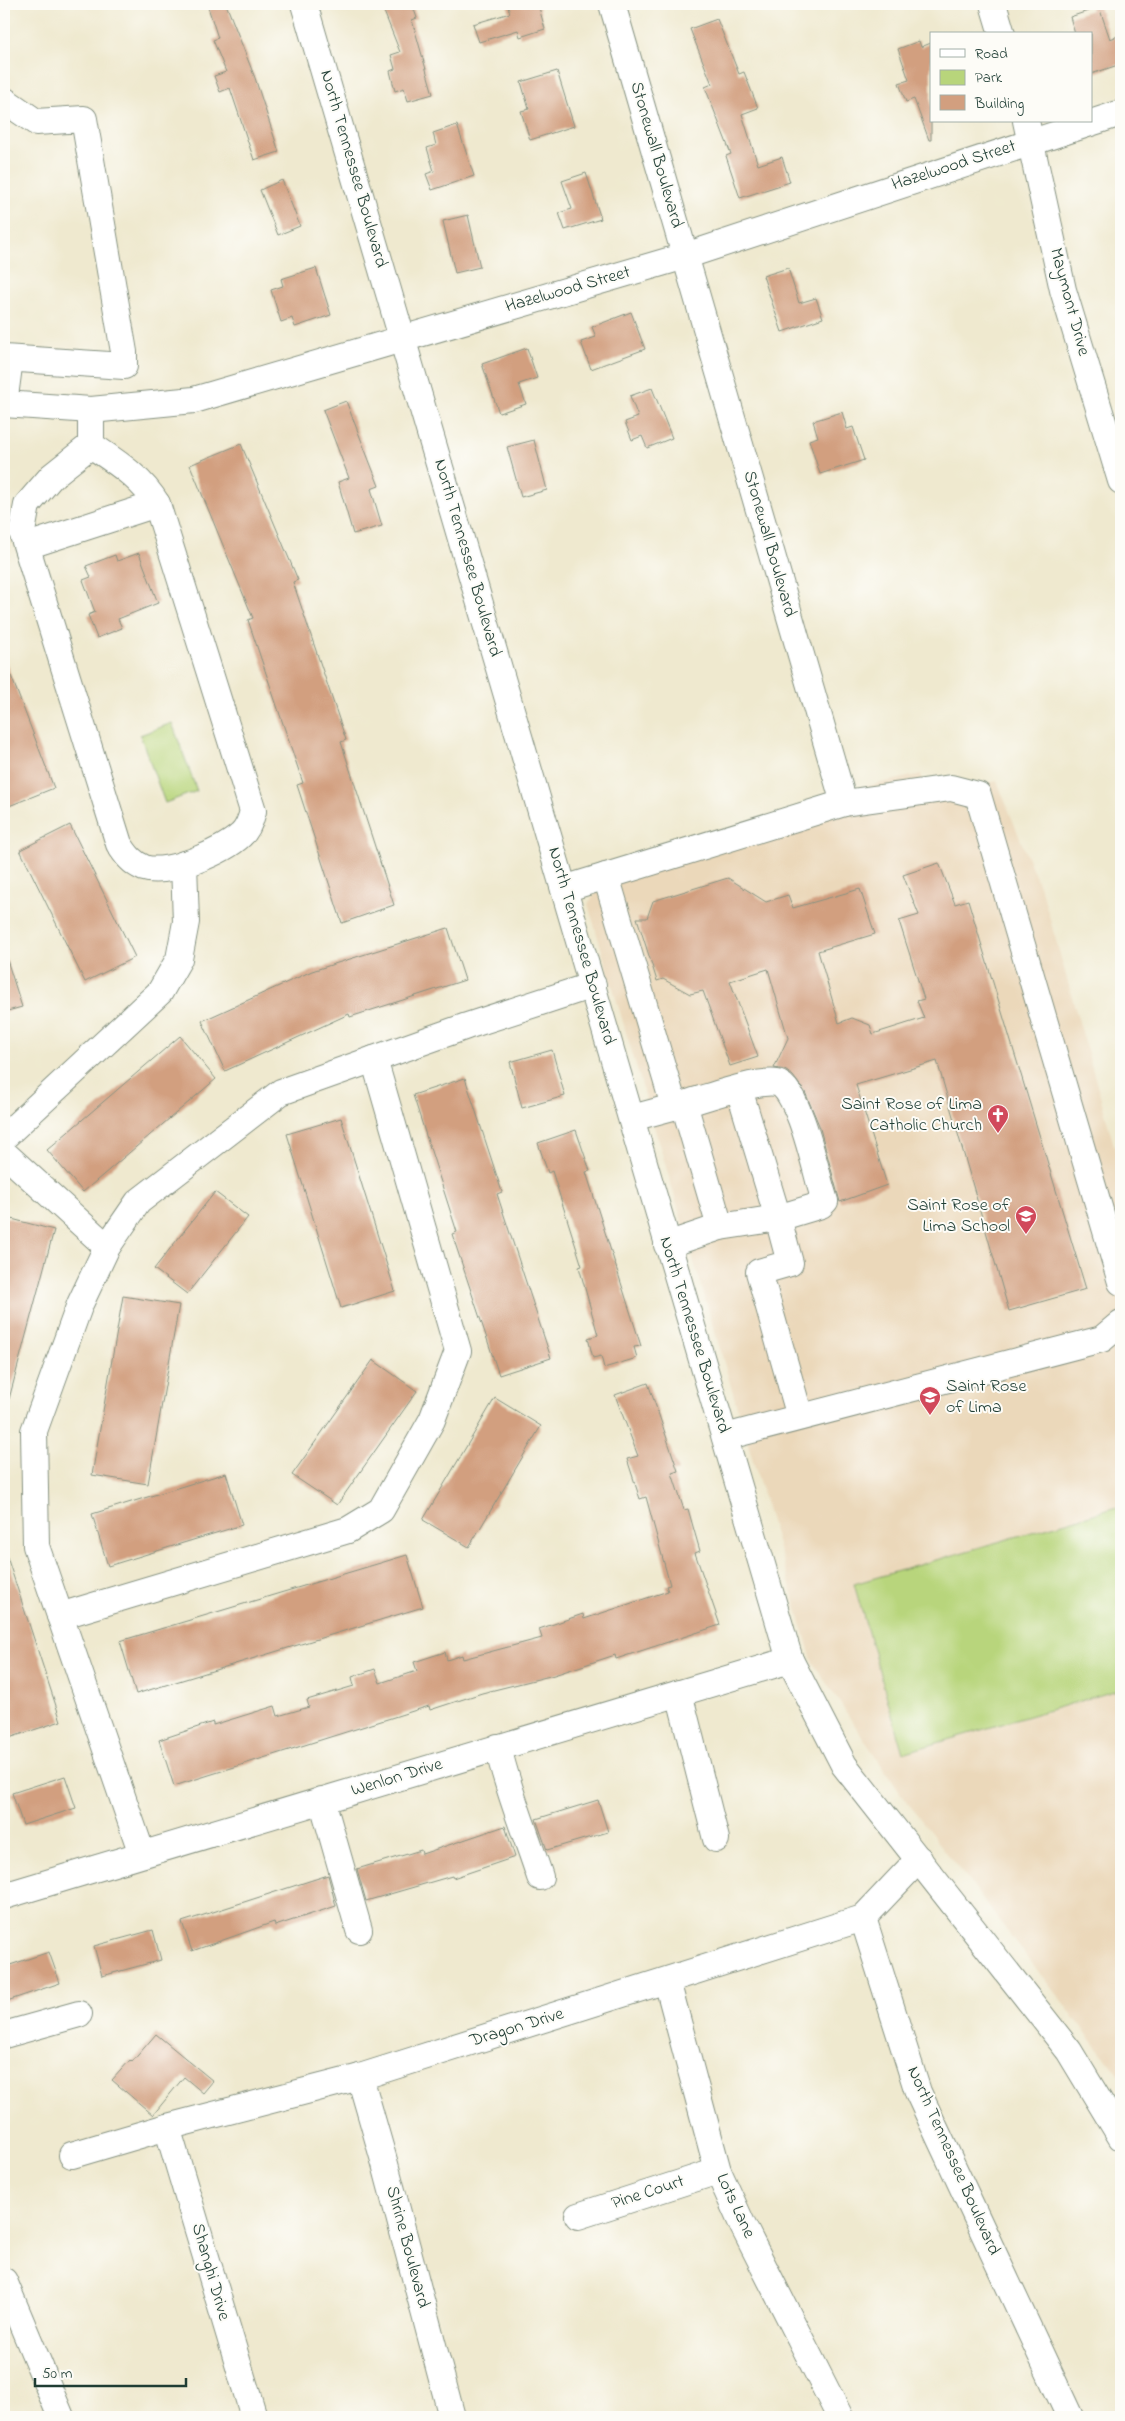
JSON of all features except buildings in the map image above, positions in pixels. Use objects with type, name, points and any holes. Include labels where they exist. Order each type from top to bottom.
[{"type":"street","name":"North Tennessee Boulevard","points":[[304,4],[790,1660],[844,1766],[1069,2051],[1121,2137]]},
{"type":"street","name":"Stonewall Boulevard","points":[[612,4],[844,804]]},
{"type":"street","points":[[993,4],[1001,32]]},
{"type":"street","points":[[4,100],[36,122],[84,119],[124,352],[124,366],[7,358],[4,404]]},
{"type":"street","name":"Hazelwood Street","points":[[1092,119],[1121,113]]},
{"type":"street","name":"Hazelwood Street","points":[[4,404],[91,410],[194,400],[685,256],[1029,131],[1075,122]]},
{"type":"street","name":"Maymont Drive","points":[[1029,131],[1063,290],[1121,481]]},
{"type":"street","points":[[91,410],[91,445]]},
{"type":"street","points":[[91,445],[127,470],[148,489],[157,504],[253,811],[243,834],[224,848],[184,864],[165,869],[145,868],[128,858],[119,844],[22,532],[27,504],[52,476],[91,445]]},
{"type":"street","points":[[27,546],[157,504]]},
{"type":"street","points":[[564,888],[844,804],[951,788],[978,795],[1121,1282]]},
{"type":"street","points":[[4,1137],[160,992],[179,959],[186,922],[184,864]]},
{"type":"street","points":[[606,876],[720,1227]]},
{"type":"street","points":[[142,1854],[36,1546],[34,1431],[80,1304],[107,1247],[138,1202],[281,1092],[374,1058],[593,985]]},
{"type":"street","points":[[60,1616],[348,1530],[381,1510],[432,1420],[458,1351],[374,1058]]},
{"type":"street","points":[[632,1118],[764,1082],[779,1083],[786,1088],[795,1102],[822,1188],[825,1201],[821,1205],[778,1218],[720,1227],[667,1245]]},
{"type":"street","points":[[739,1089],[790,1263],[759,1272],[800,1417]]},
{"type":"street","points":[[4,1153],[107,1247]]},
{"type":"street","points":[[725,1437],[1102,1338],[1121,1323]]},
{"type":"street","name":"Wenlon Drive","points":[[4,1896],[790,1660]]},
{"type":"street","points":[[679,1693],[716,1839]]},
{"type":"street","points":[[498,1747],[506,1780],[516,1802],[540,1877]]},
{"type":"street","points":[[322,1800],[359,1930]]},
{"type":"street","points":[[863,1918],[919,1859]]},
{"type":"street","name":"North Tennessee Boulevard","points":[[863,1918],[918,2092],[1070,2417]]},
{"type":"street","name":"Dragon Drive","points":[[72,2155],[167,2127],[360,2077],[863,1918]]},
{"type":"street","name":"Lots Lane","points":[[666,1981],[718,2171],[743,2226],[840,2417]]},
{"type":"street","points":[[4,2035],[79,2014]]},
{"type":"street","name":"Shrine Boulevard","points":[[360,2077],[452,2417]]},
{"type":"street","name":"Shanghi Drive","points":[[167,2127],[254,2417]]},
{"type":"street","name":"Pine Court","points":[[578,2216],[718,2171]]},
{"type":"street","points":[[4,2281],[61,2417]]},
{"type":"shaded area","name":"Saint Rose of Lima","points":[[921,774],[926,799],[997,781],[1044,898],[1121,1170],[1121,2078],[901,1794],[813,1663],[588,904],[599,889],[859,788]]},
{"type":"green space","points":[[172,723],[197,791],[165,803],[140,735]]},
{"type":"green space","points":[[1121,1506],[1121,1689],[903,1753],[854,1584]]},
{"type":"place","name":"Saint Rose of Lima Catholic Church","points":[[998,1134]]},
{"type":"place","name":"Saint Rose of Lima School","points":[[1026,1235]]},
{"type":"place","name":"Saint Rose of Lima","points":[[930,1416]]}]
